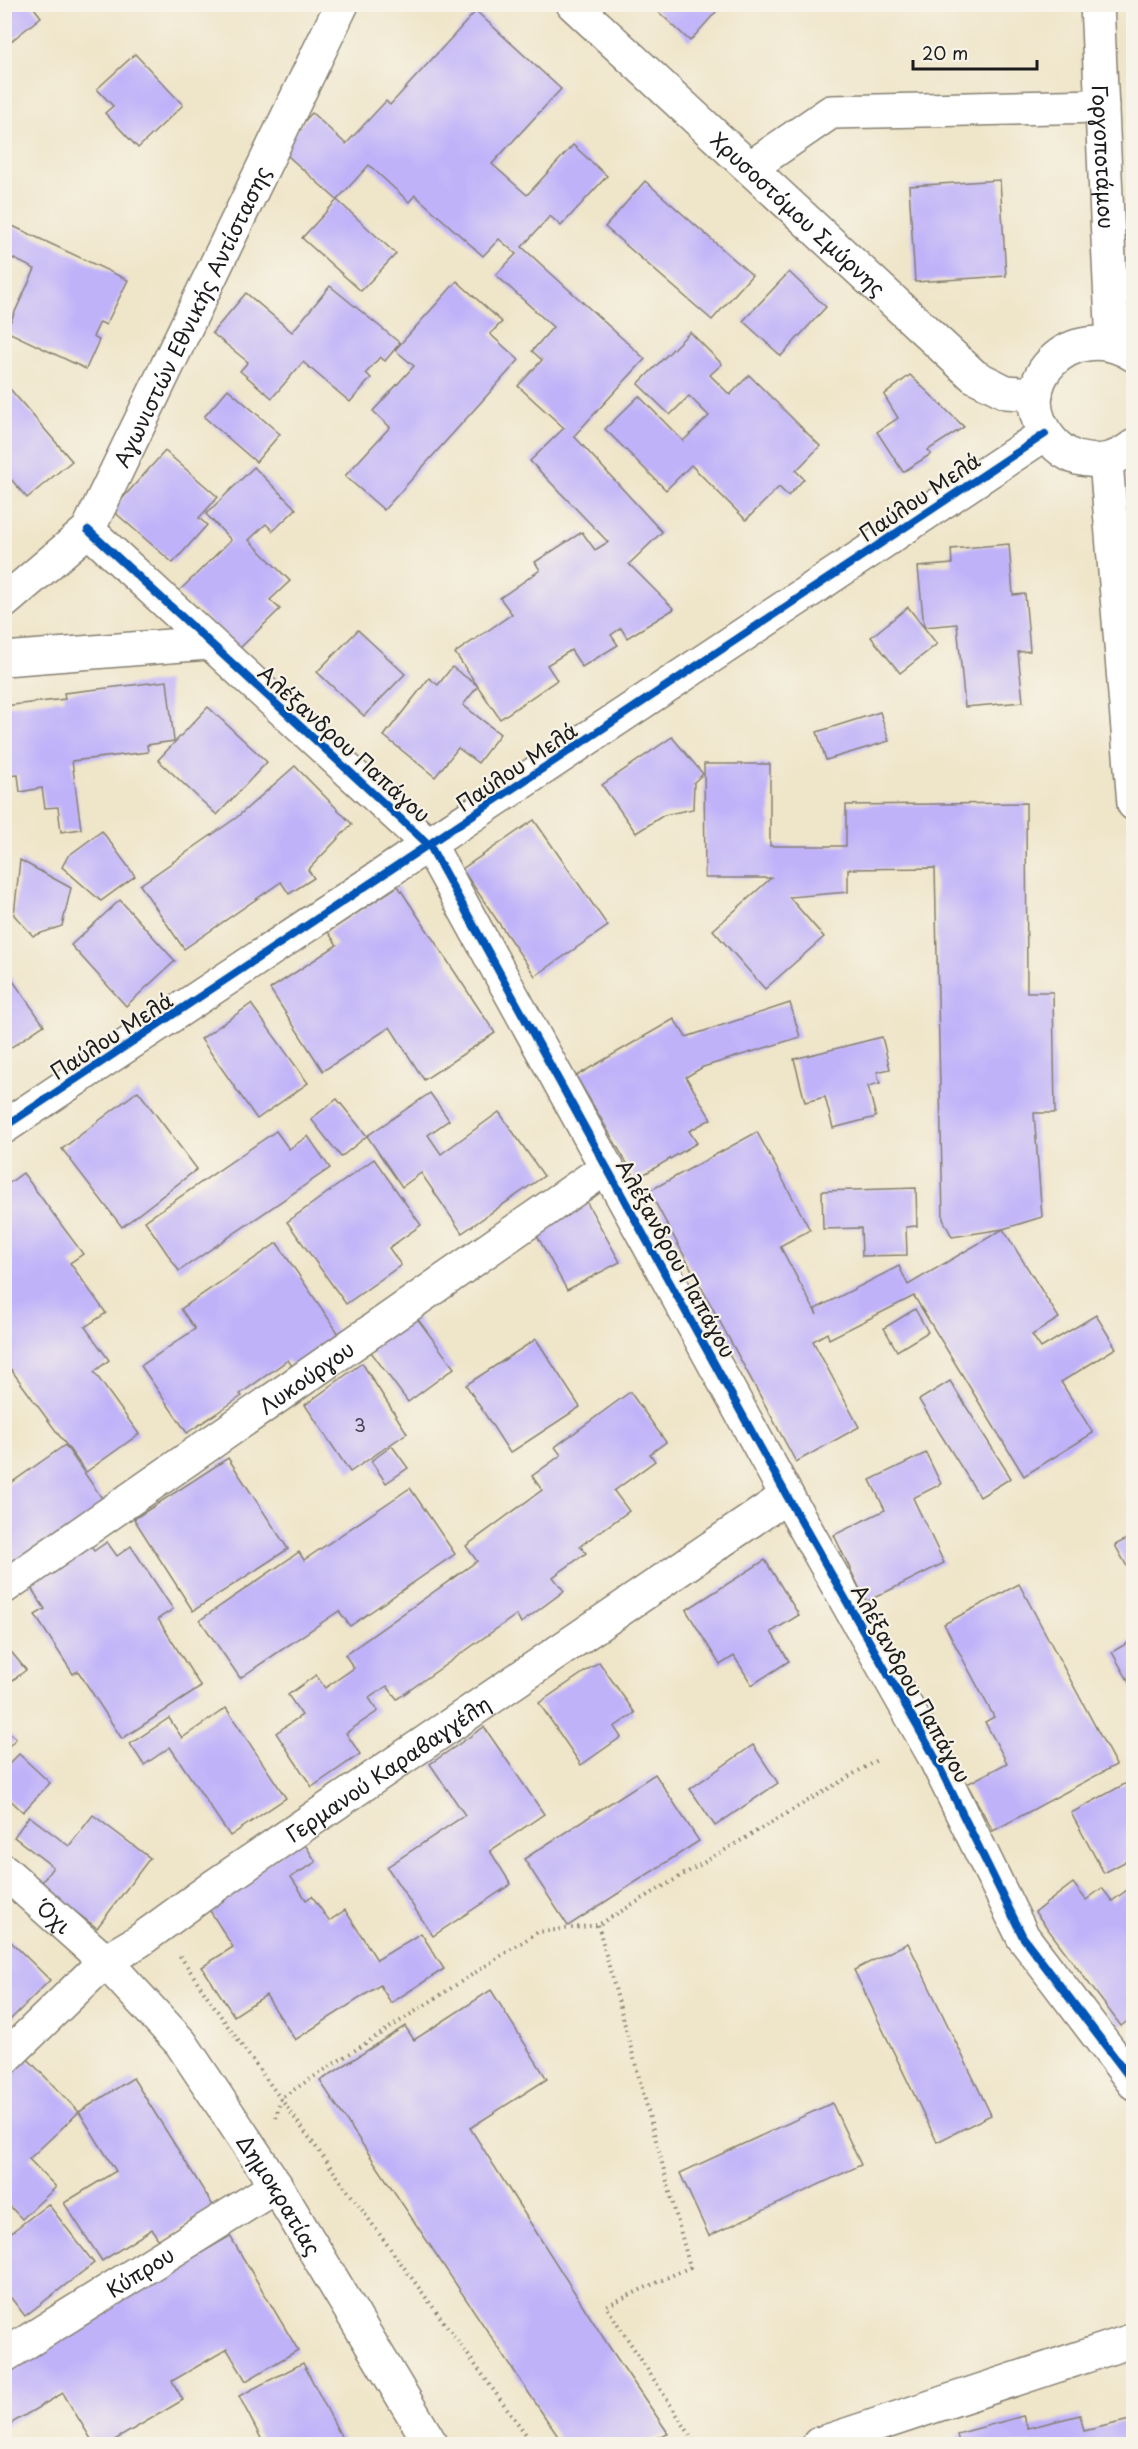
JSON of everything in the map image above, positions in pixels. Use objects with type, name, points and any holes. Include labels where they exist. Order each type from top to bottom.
[{"type":"street","name":"Αγωνιστών Εθνικής Αντίστασης","points":[[4,602],[88,530],[342,4]]},
{"type":"street","name":"Χρυσοστόμου Σμύρνης","points":[[573,4],[974,376],[1006,392],[1036,394]]},
{"type":"street","name":"Γοργοποτάμου","points":[[1097,4],[1102,106],[1123,350]]},
{"type":"street","points":[[751,167],[831,112],[1102,106]]},
{"type":"street","points":[[1123,350],[1088,343],[1064,351],[1046,370],[1036,394],[1036,408],[1045,434],[1057,447],[1071,456],[1088,461],[1120,454],[1134,804]]},
{"type":"street","name":"Παύλου Μελά","points":[[4,1127],[430,846],[1045,434]]},
{"type":"street","name":"Αλέξανδρου Παπάγου","points":[[88,530],[430,846],[787,1496],[933,1754],[1023,1937],[1134,2083]]},
{"type":"street","points":[[4,658],[208,643]]},
{"type":"street","name":"Λυκούργου","points":[[4,1587],[607,1167]]},
{"type":"street","name":"Γερμανού Καραβαγγέλη","points":[[4,2059],[105,1961],[139,1941],[213,1887],[787,1496]]},
{"type":"street","name":"Όχι","points":[[4,1871],[105,1961]]},
{"type":"street","name":"Δημοκρατίας","points":[[105,1961],[181,2043],[276,2186],[431,2445]]},
{"type":"street","name":"Κύπρου","points":[[4,2355],[276,2186]]},
{"type":"street","points":[[819,2445],[1134,2340]]},
{"type":"path","points":[[275,2125],[281,2098],[538,1932],[598,1925],[877,1760]]},
{"type":"path","points":[[598,1925],[690,2267],[606,2306],[696,2445]]},
{"type":"path","points":[[180,1955],[533,2445]]},
{"type":"building","points":[[4,4],[31,4],[41,17],[4,47]]},
{"type":"building","points":[[650,4],[723,4],[690,41]]},
{"type":"building","points":[[476,11],[561,89],[492,164],[527,195],[573,145],[607,176],[561,226],[550,216],[522,247],[645,359],[574,436],[662,532],[629,564],[674,609],[627,638],[621,628],[611,635],[618,645],[582,667],[571,650],[547,665],[557,680],[500,719],[455,653],[512,614],[500,598],[540,570],[535,562],[582,532],[595,550],[608,542],[530,461],[564,428],[518,386],[542,360],[532,351],[553,327],[496,275],[516,254],[499,239],[483,256],[415,195],[409,202],[369,165],[337,200],[279,148],[312,113],[346,144],[386,101],[390,105]]},
{"type":"building","points":[[135,54],[183,105],[138,148],[105,113],[113,106],[97,89]]},
{"type":"building","points":[[1000,180],[1006,276],[915,282],[909,186]]},
{"type":"building","points":[[645,181],[752,275],[712,320],[605,227]]},
{"type":"building","points":[[337,200],[396,254],[361,291],[302,238]]},
{"type":"building","points":[[4,222],[128,280],[106,325],[100,322],[93,337],[99,340],[86,369],[6,331],[35,269],[4,254]]},
{"type":"building","points":[[789,272],[826,307],[781,356],[743,321]]},
{"type":"building","points":[[457,281],[502,322],[490,334],[519,360],[384,510],[345,476],[390,427],[373,411],[414,366],[395,350]]},
{"type":"building","points":[[330,286],[400,343],[385,361],[380,357],[366,373],[371,378],[350,402],[303,362],[272,398],[240,371],[248,362],[212,333],[246,293],[292,332]]},
{"type":"building","points":[[690,332],[722,364],[710,375],[730,395],[749,375],[820,446],[796,471],[804,479],[788,496],[779,487],[746,520],[691,465],[666,490],[605,429],[639,396],[683,441],[709,416],[689,396],[670,415],[638,384]]},
{"type":"building","points":[[910,375],[964,427],[928,450],[931,454],[903,472],[877,432],[898,418],[884,395]]},
{"type":"building","points":[[4,382],[72,461],[27,498],[4,471]]},
{"type":"building","points":[[228,389],[280,434],[256,462],[204,417]]},
{"type":"building","points":[[165,451],[218,497],[199,518],[207,525],[173,563],[112,510]]},
{"type":"building","points":[[254,467],[296,509],[273,531],[266,524],[249,540],[290,581],[270,600],[280,609],[238,650],[179,591],[231,540],[206,514]]},
{"type":"building","points":[[1009,544],[1013,595],[1025,594],[1030,651],[1018,652],[1023,702],[965,707],[957,624],[924,627],[918,567],[952,564],[951,549]]},
{"type":"building","points":[[908,607],[937,644],[900,673],[871,637]]},
{"type":"building","points":[[358,630],[405,674],[364,716],[317,672]]},
{"type":"building","points":[[452,667],[478,686],[463,705],[500,734],[478,763],[458,748],[435,777],[384,736],[429,678],[438,685]]},
{"type":"building","points":[[167,681],[174,741],[147,745],[148,752],[72,761],[81,829],[61,832],[58,807],[45,808],[42,788],[20,792],[18,775],[4,776],[4,706],[65,699],[64,693]]},
{"type":"building","points":[[208,707],[267,762],[217,815],[158,760]]},
{"type":"building","points":[[880,712],[889,741],[826,760],[817,732]]},
{"type":"building","points":[[672,737],[703,774],[694,782],[693,809],[664,815],[636,833],[602,785]]},
{"type":"building","points":[[704,764],[770,764],[770,846],[846,846],[846,805],[1026,803],[1027,992],[1053,992],[1055,1113],[1034,1113],[1042,1217],[1003,1229],[952,1237],[943,1219],[935,868],[848,869],[848,892],[789,897],[824,937],[765,989],[713,930],[771,878],[705,878]]},
{"type":"building","points":[[295,766],[352,824],[308,870],[314,878],[289,894],[281,882],[184,949],[140,885],[236,818]]},
{"type":"building","points":[[534,820],[608,926],[535,976],[462,869]]},
{"type":"building","points":[[102,831],[135,876],[101,901],[62,867],[68,856]]},
{"type":"building","points":[[20,860],[71,888],[62,926],[33,936],[14,915]]},
{"type":"building","points":[[398,886],[495,1033],[424,1080],[390,1027],[323,1071],[270,989],[337,945],[328,932]]},
{"type":"building","points":[[120,900],[175,961],[126,1006],[71,945]]},
{"type":"building","points":[[4,968],[44,1025],[4,1052]]},
{"type":"building","points":[[790,1003],[800,1037],[703,1067],[686,1077],[711,1119],[689,1131],[697,1143],[636,1179],[576,1076],[674,1019],[686,1037]]},
{"type":"building","points":[[251,1004],[308,1083],[257,1119],[201,1039]]},
{"type":"building","points":[[882,1037],[890,1069],[877,1072],[880,1083],[868,1086],[876,1117],[833,1128],[825,1097],[805,1102],[794,1059]]},
{"type":"building","points":[[138,1091],[197,1169],[122,1227],[62,1149]]},
{"type":"building","points":[[430,1093],[449,1120],[428,1135],[441,1154],[499,1112],[544,1176],[462,1233],[421,1173],[402,1187],[367,1136]]},
{"type":"building","points":[[337,1099],[367,1136],[341,1157],[311,1119]]},
{"type":"building","points":[[276,1131],[289,1149],[308,1136],[330,1168],[179,1271],[145,1221]]},
{"type":"building","points":[[757,1132],[810,1230],[780,1246],[817,1315],[815,1309],[899,1266],[908,1285],[1003,1229],[1059,1318],[1032,1335],[1041,1348],[1096,1315],[1116,1348],[1061,1382],[1093,1433],[1024,1476],[914,1296],[829,1339],[827,1333],[813,1341],[859,1427],[796,1462],[649,1191]]},
{"type":"building","points":[[374,1159],[421,1225],[389,1248],[401,1265],[346,1304],[287,1222]]},
{"type":"building","points":[[23,1173],[83,1254],[70,1263],[106,1313],[85,1327],[109,1360],[94,1372],[139,1434],[86,1472],[4,1360],[4,1187]]},
{"type":"building","points":[[916,1188],[917,1226],[906,1227],[907,1255],[862,1256],[861,1228],[823,1229],[822,1191]]},
{"type":"building","points":[[586,1201],[620,1262],[567,1290],[534,1230]]},
{"type":"building","points":[[277,1243],[341,1337],[294,1369],[288,1360],[240,1394],[242,1396],[187,1433],[141,1366],[195,1329],[181,1309]]},
{"type":"building","points":[[915,1309],[928,1332],[897,1351],[884,1328]]},
{"type":"building","points":[[414,1314],[454,1368],[408,1402],[368,1348]]},
{"type":"building","points":[[536,1339],[580,1407],[510,1453],[466,1385]]},
{"type":"building","points":[[362,1363],[407,1433],[350,1472],[305,1405]]},
{"type":"building","points":[[950,1381],[1011,1478],[980,1497],[919,1400]]},
{"type":"building","points":[[630,1392],[666,1442],[650,1454],[655,1461],[614,1491],[629,1511],[580,1546],[586,1553],[553,1577],[564,1591],[521,1623],[516,1615],[397,1699],[387,1686],[369,1698],[378,1711],[346,1733],[360,1754],[312,1787],[276,1733],[302,1715],[288,1695],[316,1675],[325,1688],[354,1668],[345,1655],[477,1561],[466,1546],[542,1490],[532,1476],[561,1455],[555,1447]]},
{"type":"building","points":[[65,1445],[106,1504],[12,1571],[4,1561],[4,1488]]},
{"type":"building","points":[[392,1446],[408,1468],[386,1483],[371,1461]]},
{"type":"building","points":[[926,1453],[941,1484],[913,1498],[944,1563],[866,1602],[834,1535],[885,1510],[870,1480]]},
{"type":"building","points":[[228,1458],[288,1549],[193,1611],[134,1519]]},
{"type":"building","points":[[410,1488],[455,1554],[350,1626],[339,1611],[240,1678],[200,1620],[299,1552],[304,1560]]},
{"type":"building","points":[[1134,1535],[1134,1579],[1115,1545]]},
{"type":"building","points":[[86,1540],[94,1551],[107,1542],[117,1556],[131,1546],[173,1609],[158,1619],[201,1687],[122,1739],[78,1671],[73,1674],[35,1615],[45,1609],[25,1579]]},
{"type":"building","points":[[765,1560],[799,1615],[771,1632],[789,1661],[752,1685],[734,1656],[720,1665],[686,1610]]},
{"type":"building","points":[[1019,1584],[1116,1765],[993,1831],[967,1784],[1007,1763],[985,1722],[994,1717],[944,1624]]},
{"type":"building","points":[[1134,1639],[1134,1691],[1112,1652]]},
{"type":"building","points":[[4,1643],[26,1670],[4,1687]]},
{"type":"building","points":[[599,1662],[635,1713],[614,1727],[621,1737],[581,1765],[539,1703]]},
{"type":"building","points":[[226,1708],[286,1798],[230,1836],[170,1747],[144,1765],[130,1744],[169,1718],[182,1738]]},
{"type":"building","points":[[484,1727],[544,1814],[490,1851],[511,1884],[433,1936],[387,1867],[465,1815],[430,1764]]},
{"type":"building","points":[[4,1728],[16,1739],[4,1751]]},
{"type":"building","points":[[753,1745],[778,1783],[715,1826],[690,1789]]},
{"type":"building","points":[[19,1754],[50,1783],[23,1812],[4,1794],[4,1769]]},
{"type":"building","points":[[655,1774],[699,1841],[568,1926],[524,1859]]},
{"type":"building","points":[[1134,1779],[1134,1857],[1104,1873],[1071,1813]]},
{"type":"building","points":[[93,1815],[150,1858],[97,1928],[40,1885],[53,1867],[14,1837],[29,1816],[69,1846]]},
{"type":"building","points":[[302,1840],[316,1862],[291,1877],[306,1900],[312,1896],[329,1921],[345,1910],[377,1960],[421,1933],[444,1969],[391,2003],[380,1985],[295,2040],[266,1995],[234,2016],[202,1967],[233,1947],[205,1903]]},
{"type":"building","points":[[1073,1883],[1086,1900],[1102,1888],[1112,1901],[1134,1885],[1134,2016],[1121,2026],[1035,1912]]},
{"type":"building","points":[[4,1935],[50,1980],[4,2026]]},
{"type":"building","points":[[908,1943],[991,2115],[937,2142],[854,1970]]},
{"type":"building","points":[[491,1990],[547,2079],[470,2128],[608,2345],[668,2433],[640,2444],[563,2444],[320,2081],[405,2026],[414,2040]]},
{"type":"building","points":[[24,2055],[79,2112],[29,2159],[56,2187],[22,2219],[4,2200],[4,2074]]},
{"type":"building","points":[[133,2078],[214,2207],[159,2241],[152,2229],[102,2261],[64,2203],[116,2171],[79,2112]]},
{"type":"building","points":[[832,2103],[861,2165],[709,2236],[680,2173]]},
{"type":"building","points":[[48,2204],[94,2263],[25,2316],[4,2289],[4,2238]]},
{"type":"building","points":[[230,2236],[298,2350],[246,2381],[227,2349],[172,2381],[183,2400],[108,2444],[94,2444],[63,2393],[5,2427],[4,2368]]},
{"type":"building","points":[[303,2363],[345,2444],[264,2444],[239,2396]]},
{"type":"building","points":[[1080,2415],[1084,2431],[1134,2419],[1134,2444],[959,2444],[957,2434],[1023,2416],[1028,2428]]},
{"type":"cycle path","points":[[4,1127],[1045,434]]},
{"type":"cycle path","points":[[88,530],[430,846],[787,1496],[933,1754],[1023,1937],[1134,2083]]}]
